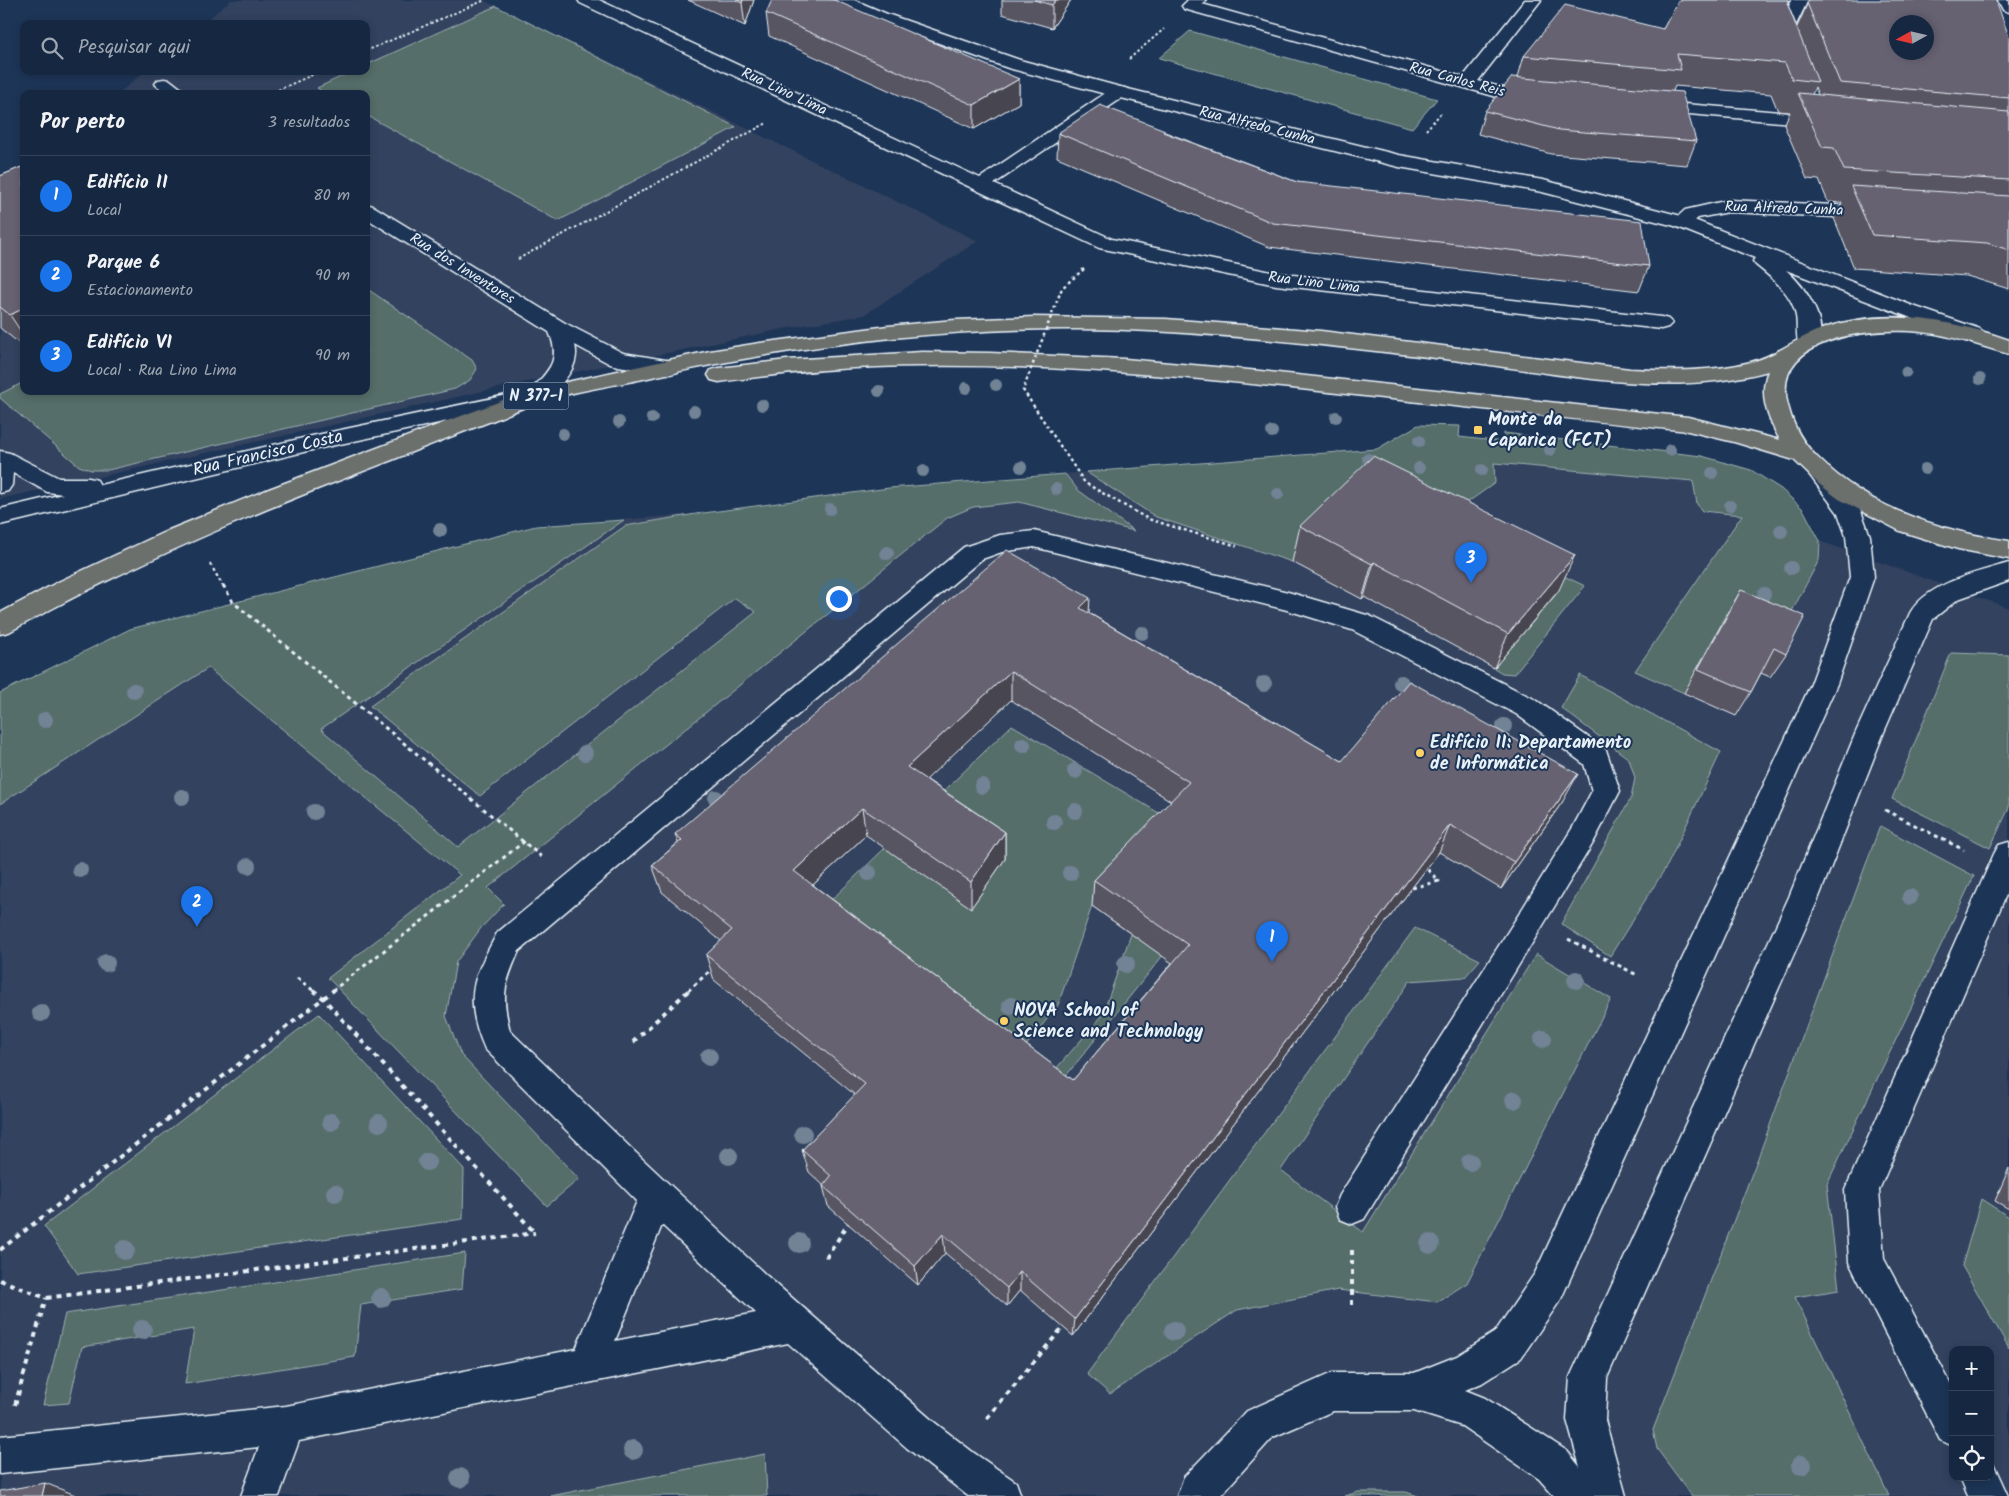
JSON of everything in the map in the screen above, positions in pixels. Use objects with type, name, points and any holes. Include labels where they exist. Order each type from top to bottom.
[{"type":"main road","name":"N 377-1","points":[[0,625],[120,562],[277,495],[538,396],[710,358],[808,343],[888,332],[955,326],[1034,323],[1158,325],[1321,337],[1630,376],[1675,379],[1703,377],[1752,368],[1790,355]]},
{"type":"main road","points":[[2003,345],[1926,326],[1891,324],[1860,326],[1832,332],[1808,342],[1790,355],[1778,372],[1774,391],[1777,413],[1786,433],[1811,464],[1847,493],[1877,511],[1910,526],[1946,538],[2009,550]]},
{"type":"main road","name":"N 377-1","points":[[277,495],[435,442],[549,408],[624,392],[746,371],[861,361],[938,358],[999,358],[1084,362],[1293,381],[1688,424],[1737,435],[1811,464]]},
{"type":"street","name":"Rua Lino Lima","points":[[586,0],[1106,244],[1276,279],[1661,323]]},
{"type":"street","name":"Rua Alfredo Cunha","points":[[840,0],[881,17],[1014,64],[1119,92],[1399,161],[1551,188],[1682,222],[1906,310],[2003,345]]},
{"type":"street","points":[[1467,83],[1533,0]]},
{"type":"street","points":[[1797,68],[1784,33],[1800,0]]},
{"type":"street","points":[[2006,0],[2009,7]]},
{"type":"street","name":"Rua Carlos Reis","points":[[1194,3],[1503,93],[1554,99]]},
{"type":"street","points":[[164,84],[173,90]]},
{"type":"street","points":[[981,185],[1119,92]]},
{"type":"street","points":[[1811,102],[1818,120]]},
{"type":"street","points":[[1632,105],[1846,122]]},
{"type":"street","name":"Rua Alfredo Cunha","points":[[1682,222],[1692,214],[1729,206],[1896,214]]},
{"type":"street","name":"Rua dos Inventores","points":[[370,212],[558,328],[618,360],[670,367]]},
{"type":"street","name":"Rua Alfredo Cunha","points":[[1746,247],[1798,292],[1806,308],[1809,328],[1808,342]]},
{"type":"street","points":[[538,396],[558,373],[565,360],[566,344],[558,328]]},
{"type":"street","name":"Rua Francisco Costa","points":[[0,517],[312,443],[538,396]]},
{"type":"street","points":[[0,485],[1,457],[57,486],[135,485]]},
{"type":"street","points":[[1414,1392],[1469,1370],[1508,1345],[1548,1286],[1824,684],[1862,577],[1858,536],[1849,511],[1811,464]]},
{"type":"street","points":[[1002,1496],[949,1459],[794,1324],[656,1197],[496,1039],[488,1007],[490,982],[508,942],[973,553],[1000,544],[1034,540],[1288,601],[1361,623],[1526,707],[1596,758],[1606,791],[1583,835],[1532,920],[1352,1207]]},
{"type":"street","points":[[1607,1496],[1586,1420],[1589,1377],[1804,897],[1870,732],[1922,613],[1949,593],[1973,583],[2009,572]]},
{"type":"street","points":[[1949,1419],[1866,1262],[1862,1190],[2005,862]]},
{"type":"street","points":[[587,1366],[656,1197]]},
{"type":"street","points":[[0,1455],[286,1425],[794,1324]]},
{"type":"street","points":[[1196,1496],[1198,1491],[1260,1424],[1332,1392],[1414,1392],[1472,1411],[1553,1465],[1579,1496]]},
{"type":"street","points":[[260,1496],[286,1425]]},
{"type":"street","points":[[1981,1481],[1989,1496]]},
{"type":"path","points":[[370,50],[486,0]]},
{"type":"path","points":[[1099,86],[1194,3]]},
{"type":"path","points":[[277,90],[311,75]]},
{"type":"path","points":[[1399,161],[1467,83]]},
{"type":"path","points":[[480,280],[752,131]]},
{"type":"path","points":[[1084,269],[1062,288],[1023,390],[1085,483],[1148,518],[1237,546]]},
{"type":"path","points":[[208,561],[233,602],[525,841],[574,886]]},
{"type":"path","points":[[1847,789],[2005,862]]},
{"type":"path","points":[[0,1250],[525,841]]},
{"type":"path","points":[[1412,888],[1439,881],[1426,868]]},
{"type":"path","points":[[1532,920],[1637,975]]},
{"type":"path","points":[[633,1042],[718,963]]},
{"type":"path","points":[[0,1280],[46,1298],[535,1234],[323,998],[297,978]]},
{"type":"path","points":[[1352,1207],[1352,1306]]},
{"type":"path","points":[[826,1258],[853,1216]]},
{"type":"path","points":[[12,1415],[46,1298]]},
{"type":"path","points":[[987,1418],[1063,1327]]},
{"type":"shaded area","points":[[231,0],[483,0],[978,241],[864,315],[783,329],[484,391],[0,499],[0,193],[20,176],[20,395],[370,395],[370,90],[123,90],[140,75],[370,75],[370,20],[207,20]]},
{"type":"shaded area","name":"NOVA School of Science and Technology","points":[[1418,425],[1460,426],[1459,437],[1504,442],[1504,433],[1702,456],[1751,470],[1781,489],[1803,509],[1820,541],[2009,608],[2009,1496],[0,1496],[0,693],[130,629],[536,526],[696,514],[889,488],[1377,449]]},
{"type":"green space","points":[[496,6],[736,127],[558,221],[370,117],[370,90],[320,90],[317,88],[345,75],[370,75],[370,63]]},
{"type":"green space","points":[[1190,31],[1437,99],[1412,128],[1159,58]]},
{"type":"green space","points":[[370,291],[472,360],[477,369],[470,380],[455,389],[108,470],[91,470],[79,466],[0,398],[0,394],[20,384],[20,395],[370,395]]},
{"type":"green space","points":[[1418,425],[1460,426],[1459,437],[1504,442],[1504,433],[1702,456],[1751,470],[1781,489],[1803,509],[1820,541],[1819,560],[1779,636],[1684,693],[1635,671],[1742,515],[1702,511],[1697,504],[1693,481],[1494,463],[1495,483],[1468,502],[1451,523],[1585,586],[1514,674],[1502,673],[1494,668],[1559,591],[1364,491],[1292,562],[1156,517],[1086,472],[1377,449]]},
{"type":"green space","points":[[1065,474],[1078,490],[1134,531],[1019,502],[973,507],[947,518],[488,888],[504,904],[481,928],[456,962],[446,1016],[461,1055],[579,1179],[547,1206],[328,978],[460,875],[208,668],[0,804],[0,693],[130,629],[536,526],[624,520],[321,729],[458,847],[756,612],[735,598],[480,796],[370,706],[625,526],[696,514],[889,488]]},
{"type":"green space","points":[[1951,653],[2009,655],[2009,808],[1990,848],[1892,799]]},
{"type":"green space","points":[[1580,675],[1721,752],[1668,864],[1610,956],[1561,924],[1631,798],[1635,778],[1629,759],[1561,708]]},
{"type":"green space","points":[[1012,725],[1239,861],[970,1195],[952,1188],[1102,1016],[1131,934],[1092,906],[1058,1005],[1015,1060],[823,908]]},
{"type":"green space","points":[[1880,826],[1974,876],[1827,1184],[1839,1290],[1795,1297],[1889,1496],[1692,1496],[1657,1449],[1653,1430],[1756,1163]]},
{"type":"green space","points":[[1415,928],[1480,960],[1465,977],[1410,981],[1281,1170],[1363,1232],[1536,954],[1611,999],[1467,1283],[1437,1302],[1338,1290],[1237,1310],[1110,1394],[1087,1374]]},
{"type":"green space","points":[[319,1014],[464,1169],[463,1219],[78,1274],[44,1226]]},
{"type":"green space","points":[[1981,1199],[2009,1217],[2009,1348],[1962,1266]]},
{"type":"green space","points":[[465,1253],[462,1289],[361,1305],[355,1357],[185,1384],[194,1329],[82,1347],[69,1403],[43,1405],[65,1314]]},
{"type":"green space","points":[[765,1454],[767,1496],[550,1496]]},
{"type":"green space","points":[[1358,1492],[1406,1492],[1418,1496],[1345,1496]]},
{"type":"building","points":[[772,0],[834,0],[1019,79],[974,105],[766,13]]},
{"type":"building","points":[[1034,0],[1056,0],[1052,5]]},
{"type":"building","points":[[1679,0],[1789,0],[1787,3],[1818,82],[1792,79],[1785,63],[1677,54],[1681,70],[1524,56],[1565,5],[1663,29]]},
{"type":"building","points":[[1809,0],[1996,0],[2009,37],[2009,98],[1840,83],[1807,3]]},
{"type":"building","points":[[1512,77],[1682,92],[1696,141],[1559,130],[1485,111]]},
{"type":"building","points":[[1798,93],[2009,112],[2009,180],[1844,170],[1834,148],[1822,147]]},
{"type":"building","points":[[1100,105],[1165,130],[1163,132],[1297,182],[1642,221],[1649,266],[1273,223],[1058,133]]},
{"type":"building","points":[[20,168],[20,310],[10,315],[0,307],[0,176]]},
{"type":"building","points":[[1851,186],[2009,196],[2009,250],[1987,243],[1872,235]]},
{"type":"building","points":[[1373,456],[1575,555],[1508,634],[1374,562],[1372,564],[1300,526]]},
{"type":"building","points":[[1007,550],[1090,598],[1080,608],[1342,761],[1409,681],[1578,774],[1514,862],[1450,825],[1075,1319],[1020,1272],[1007,1288],[943,1234],[915,1266],[823,1186],[831,1176],[802,1150],[865,1084],[706,955],[732,930],[652,865],[682,840],[675,834]],"holes":[[[1011,671],[1189,782],[1094,880],[1188,945],[1073,1080],[794,871],[862,808],[971,882],[1005,832],[907,767]]]},
{"type":"building","points":[[1741,590],[1805,616],[1786,654],[1774,648],[1751,692],[1698,669]]},
{"type":"building","points":[[45,1483],[42,1496],[0,1496],[0,1491]]},
{"type":"place","name":"Monte da Caparica (FCT)","points":[[1478,430]]},
{"type":"place","name":"Edifício VI","points":[[1471,583]]},
{"type":"place","name":"Edifício II: Departamento de Informática","points":[[1420,753]]},
{"type":"place","name":"Parque 6","points":[[197,927]]},
{"type":"place","name":"Edifício II","points":[[1272,962]]},
{"type":"place","name":"NOVA School of Science and Technology","points":[[1004,1021]]}]
